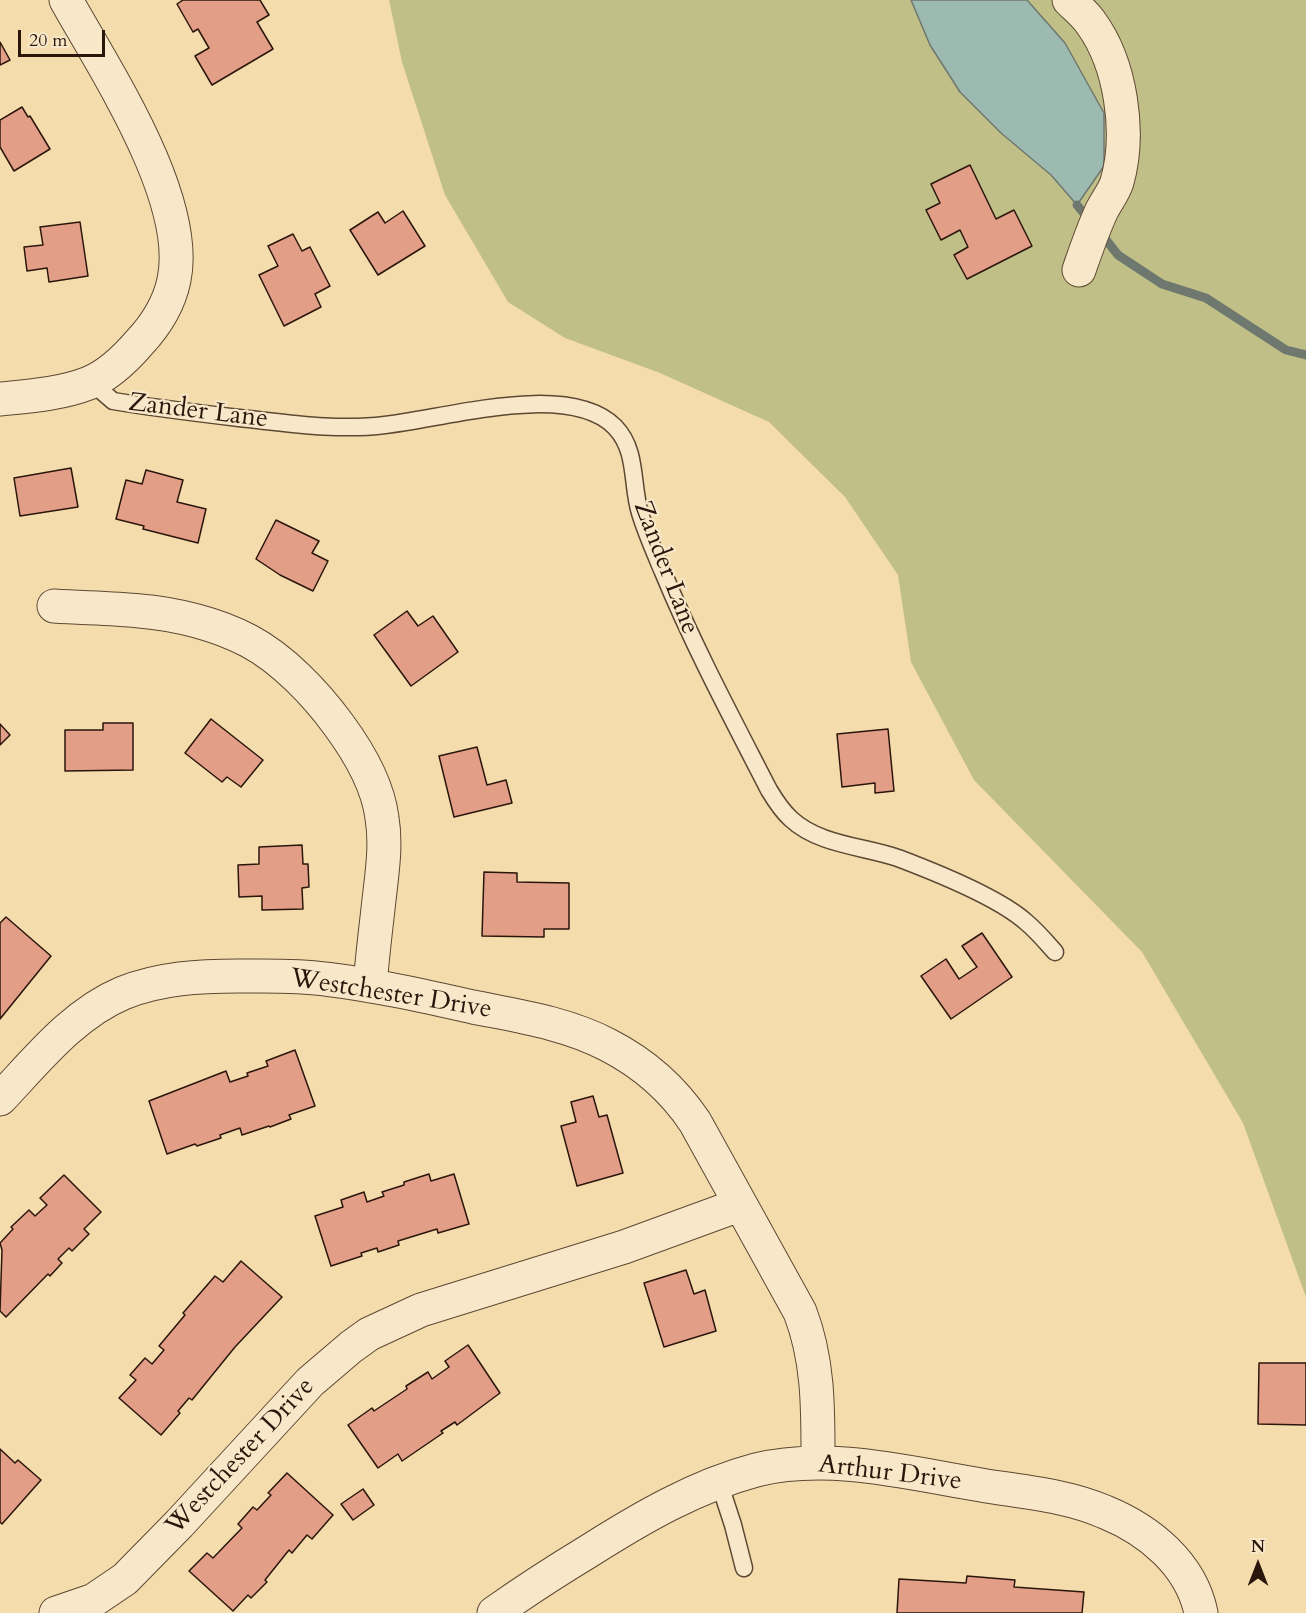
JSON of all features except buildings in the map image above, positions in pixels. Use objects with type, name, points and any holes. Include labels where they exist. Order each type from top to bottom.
[{"type":"street","points":[[0,399],[49,393],[91,382],[123,359],[149,332],[163,311],[174,279],[176,239],[166,196],[143,140],[66,0]]},
{"type":"street","points":[[1069,0],[1091,22],[1102,41],[1117,81],[1123,130],[1117,184],[1102,211],[1078,270]]},
{"type":"street","points":[[54,606],[142,611],[173,616],[229,632],[269,655],[308,687],[325,706],[361,761],[376,795],[382,817],[383,862],[370,986]]},
{"type":"street","name":"Westchester Drive","points":[[0,1099],[78,1020],[99,1004],[148,985],[193,977],[288,976],[324,979],[370,986],[557,1026],[587,1035],[633,1059],[652,1073],[682,1102],[800,1312],[808,1334],[816,1375],[818,1462]]},
{"type":"street","name":"Westchester Drive","points":[[56,1613],[94,1600],[124,1579],[179,1524],[310,1382],[351,1347],[369,1335],[421,1310],[624,1247],[739,1205]]},
{"type":"street","name":"Arthur Drive","points":[[494,1613],[528,1588],[632,1524],[681,1498],[719,1482],[777,1466],[818,1462],[883,1469],[1037,1494],[1087,1505],[1106,1512],[1137,1528],[1169,1554],[1189,1580],[1201,1613]]},
{"type":"lane","name":"Zander Lane","points":[[91,382],[113,401],[304,425],[382,426],[501,406],[534,404],[562,405],[586,410],[604,419],[624,439],[629,450],[639,511],[684,622],[769,790],[785,813],[814,834],[896,858],[1007,908],[1026,922],[1055,952]]},
{"type":"lane","points":[[719,1482],[734,1526],[744,1568]]},
{"type":"green space","points":[[389,0],[1306,0],[1306,1297],[1243,1123],[1142,952],[974,780],[911,662],[898,575],[845,497],[769,422],[660,373],[565,338],[508,302],[445,195],[402,62]]},
{"type":"water","points":[[911,0],[1027,0],[1065,43],[1104,113],[1104,166],[1077,205],[1051,175],[1001,133],[960,92],[930,45]]},
{"type":"waterway","points":[[1077,205],[1091,222]]},
{"type":"waterway","points":[[1100,232],[1118,255],[1162,284],[1206,298],[1286,350],[1306,355]]}]
